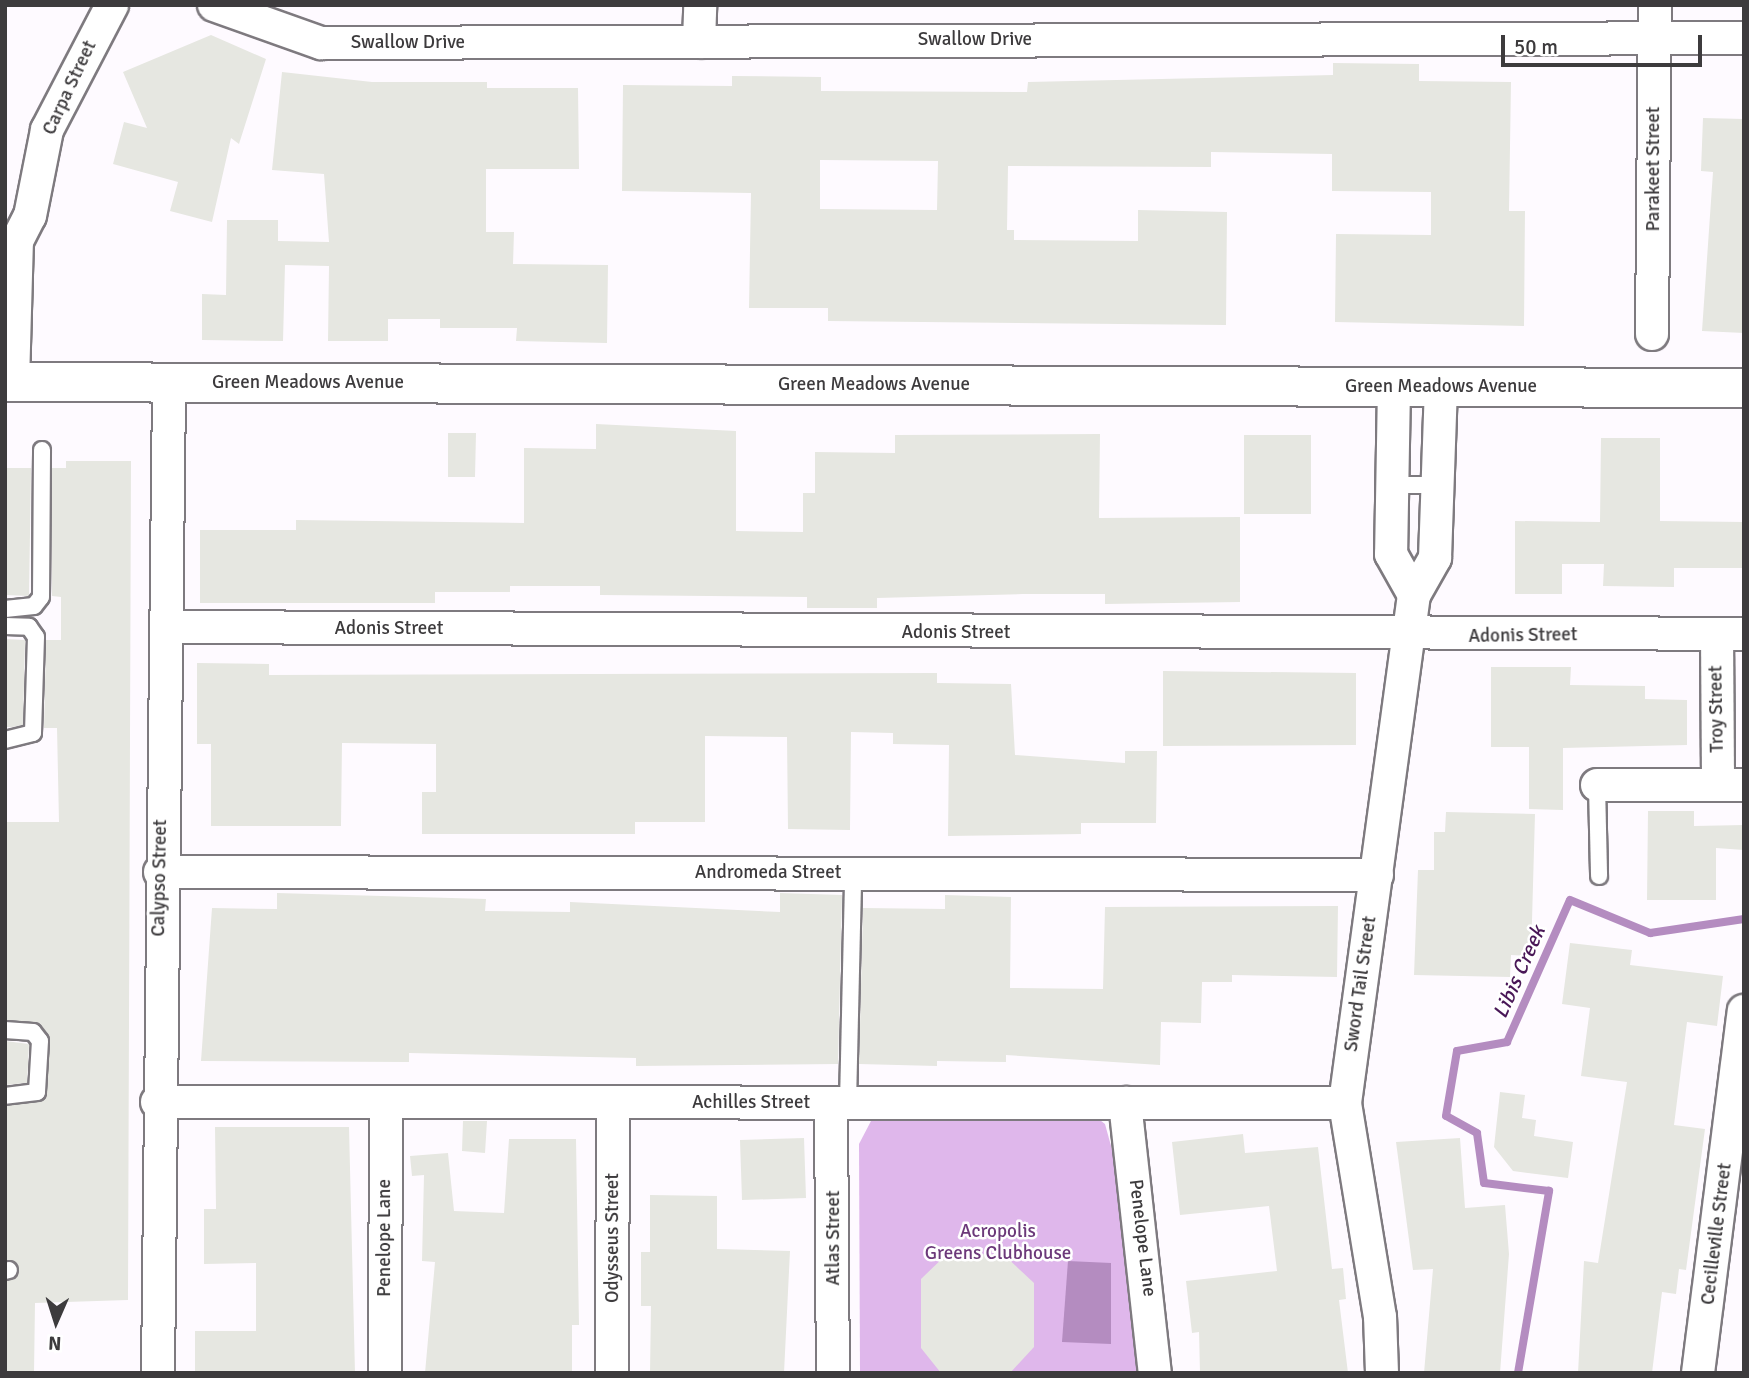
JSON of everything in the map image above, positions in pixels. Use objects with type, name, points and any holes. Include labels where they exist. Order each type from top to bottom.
[{"type":"street","name":"Carpa Street","points":[[18,382],[17,241],[30,216],[47,130],[112,5]]},
{"type":"street","name":"Swallow Drive","points":[[214,5],[321,43],[1744,38]]},
{"type":"street","points":[[699,42],[700,5]]},
{"type":"street","name":"Parakeet Street","points":[[1652,334],[1655,5]]},
{"type":"street","name":"Green Meadows Avenue","points":[[18,382],[1744,388]]},
{"type":"street","name":"Calypso Street","points":[[159,1373],[157,1102],[160,872],[168,627],[169,383]]},
{"type":"street","points":[[1394,387],[1391,554],[1414,595]]},
{"type":"street","name":"Sword Tail Street","points":[[1382,1373],[1380,1317],[1345,1103],[1413,637],[1414,595],[1435,558],[1441,387]]},
{"type":"street","name":"Adonis Street","points":[[168,627],[1413,637],[1730,634]]},
{"type":"street","name":"Troy Street","points":[[1597,785],[1731,785],[1730,634]]},
{"type":"street","name":"Andromeda Street","points":[[160,872],[1377,875]]},
{"type":"street","name":"Cecilleville Street","points":[[1698,1373],[1744,1011]]},
{"type":"street","name":"Achilles Street","points":[[157,1102],[1345,1103]]},
{"type":"street","name":"Penelope Lane","points":[[385,1373],[386,1102]]},
{"type":"street","name":"Odysseus Street","points":[[612,1373],[613,1102]]},
{"type":"street","name":"Atlas Street","points":[[833,1373],[839,1103]]},
{"type":"street","name":"Penelope Lane","points":[[1125,1103],[1154,1373]]},
{"type":"lane","points":[[5,609],[34,606],[41,597],[43,450]]},
{"type":"lane","points":[[1394,485],[1437,485]]},
{"type":"lane","points":[[5,626],[29,627],[36,637],[33,733],[5,740]]},
{"type":"lane","points":[[1597,785],[1599,876]]},
{"type":"lane","points":[[839,1103],[853,874]]},
{"type":"lane","points":[[5,1030],[39,1035],[40,1051],[37,1092],[5,1097]]},
{"type":"green space","name":"Acropolis Greens Clubhouse","points":[[883,1115],[1096,1117],[1105,1124],[1122,1186],[1137,1373],[860,1373],[859,1144],[871,1121]]},
{"type":"shaded area","points":[[1068,1261],[1111,1263],[1111,1344],[1062,1342]]},
{"type":"building","points":[[211,35],[266,59],[239,144],[231,138],[212,222],[170,211],[178,182],[113,164],[124,122],[147,128],[123,72]]},
{"type":"building","points":[[1333,63],[1419,64],[1419,81],[1511,82],[1509,211],[1525,211],[1524,326],[1335,322],[1336,234],[1431,235],[1431,192],[1332,191],[1332,154],[1211,152],[1211,167],[1008,166],[1007,230],[1014,230],[1014,240],[1138,241],[1138,210],[1227,212],[1226,325],[828,321],[828,308],[749,308],[751,193],[622,191],[623,85],[732,86],[732,76],[821,77],[821,91],[1027,92],[1028,82],[1333,75]],"holes":[[[820,160],[938,161],[937,210],[820,209]]]},
{"type":"building","points":[[282,72],[372,82],[487,82],[487,88],[578,88],[579,169],[486,169],[486,232],[514,232],[513,264],[608,265],[607,343],[516,341],[517,328],[440,328],[440,319],[388,319],[388,341],[328,341],[329,266],[285,265],[283,341],[202,340],[202,294],[226,295],[227,220],[278,220],[278,241],[329,242],[324,174],[272,170]]},
{"type":"building","points":[[1703,118],[1744,119],[1744,333],[1702,331],[1713,172],[1701,171]]},
{"type":"building","points":[[596,424],[736,431],[736,531],[803,532],[803,493],[815,493],[815,452],[895,453],[895,435],[1100,434],[1099,518],[1240,517],[1240,602],[1105,604],[1105,594],[1023,594],[877,598],[877,608],[807,608],[807,597],[600,595],[600,586],[510,586],[510,592],[435,592],[435,603],[200,603],[200,530],[296,530],[296,520],[524,523],[524,448],[596,449]]},
{"type":"building","points":[[448,433],[476,433],[475,477],[448,477]]},
{"type":"building","points":[[1244,435],[1311,435],[1311,514],[1244,514]]},
{"type":"building","points":[[1601,438],[1660,438],[1660,521],[1744,522],[1744,568],[1674,568],[1674,587],[1603,586],[1604,564],[1562,564],[1562,594],[1515,594],[1515,521],[1600,522]]},
{"type":"building","points":[[66,461],[131,461],[128,1300],[35,1303],[34,1373],[5,1373],[5,1281],[19,1268],[5,1260],[5,1106],[46,1098],[50,1042],[37,1023],[5,1020],[5,822],[59,822],[57,728],[44,728],[46,640],[61,640],[61,597],[52,596],[52,468],[66,468]]},
{"type":"building","points":[[5,468],[31,468],[29,596],[5,595]]},
{"type":"building","points":[[5,639],[25,640],[23,725],[12,727],[5,727]]},
{"type":"building","points":[[197,663],[269,664],[269,675],[937,673],[937,683],[1011,684],[1015,755],[1125,763],[1125,751],[1157,751],[1156,823],[1081,823],[1081,834],[948,836],[949,745],[893,744],[893,733],[851,732],[850,830],[788,829],[787,737],[705,736],[705,822],[635,822],[635,834],[422,834],[422,792],[436,792],[436,744],[342,743],[341,826],[211,826],[211,744],[197,744]]},
{"type":"building","points":[[1491,667],[1571,667],[1570,685],[1645,686],[1645,699],[1687,700],[1687,745],[1563,748],[1563,810],[1529,809],[1529,747],[1491,747]]},
{"type":"building","points":[[1163,671],[1356,673],[1356,745],[1163,746]]},
{"type":"building","points":[[1648,811],[1694,811],[1694,826],[1744,825],[1744,850],[1716,848],[1716,900],[1647,900]]},
{"type":"building","points":[[1446,812],[1535,814],[1531,956],[1511,955],[1510,977],[1414,975],[1418,870],[1434,870],[1434,832],[1445,832]]},
{"type":"building","points":[[277,893],[486,899],[485,911],[570,912],[570,902],[780,912],[780,893],[842,895],[838,1064],[636,1066],[636,1058],[409,1053],[409,1062],[201,1061],[212,908],[277,909]]},
{"type":"building","points":[[945,895],[1011,897],[1010,988],[1103,989],[1105,907],[1338,906],[1337,977],[1232,975],[1232,982],[1202,982],[1201,1023],[1161,1022],[1160,1065],[1006,1055],[1006,1062],[937,1061],[937,1066],[859,1064],[863,908],[945,909]]},
{"type":"building","points":[[1570,943],[1632,950],[1630,965],[1723,976],[1717,1026],[1687,1022],[1674,1125],[1705,1129],[1686,1270],[1679,1269],[1676,1294],[1662,1292],[1652,1373],[1578,1373],[1584,1261],[1598,1263],[1627,1082],[1581,1076],[1590,1008],[1562,1004]]},
{"type":"building","points":[[5,1041],[29,1044],[27,1083],[5,1085]]},
{"type":"building","points":[[1500,1092],[1525,1095],[1522,1118],[1536,1120],[1534,1136],[1573,1142],[1568,1178],[1513,1171],[1494,1147]]},
{"type":"building","points":[[463,1121],[487,1121],[485,1153],[462,1151]]},
{"type":"building","points":[[215,1127],[349,1127],[355,1373],[195,1373],[195,1331],[256,1331],[256,1263],[204,1264],[204,1209],[216,1209]]},
{"type":"building","points":[[1243,1134],[1245,1153],[1318,1147],[1332,1269],[1343,1268],[1346,1299],[1339,1300],[1348,1373],[1200,1373],[1199,1332],[1192,1333],[1186,1281],[1277,1271],[1269,1206],[1180,1215],[1172,1142]]},
{"type":"building","points":[[804,1138],[806,1198],[742,1200],[740,1140]]},
{"type":"building","points":[[1460,1138],[1465,1208],[1505,1205],[1509,1254],[1500,1373],[1424,1373],[1433,1269],[1413,1270],[1396,1142]]},
{"type":"building","points":[[509,1139],[576,1139],[579,1325],[572,1325],[572,1373],[425,1373],[435,1262],[422,1261],[424,1175],[412,1176],[410,1156],[448,1153],[454,1211],[504,1213]]},
{"type":"building","points":[[650,1195],[717,1196],[717,1249],[790,1251],[784,1373],[650,1373],[651,1306],[641,1306],[641,1252],[650,1252]]},
{"type":"building","points":[[948,1253],[1004,1255],[1034,1283],[1034,1347],[1010,1373],[941,1373],[921,1348],[921,1279]]},
{"type":"waterway","name":"Libis Creek","points":[[1518,1373],[1549,1191],[1484,1183],[1477,1133],[1446,1116],[1457,1051],[1507,1042],[1570,900],[1650,933],[1744,919]]}]
